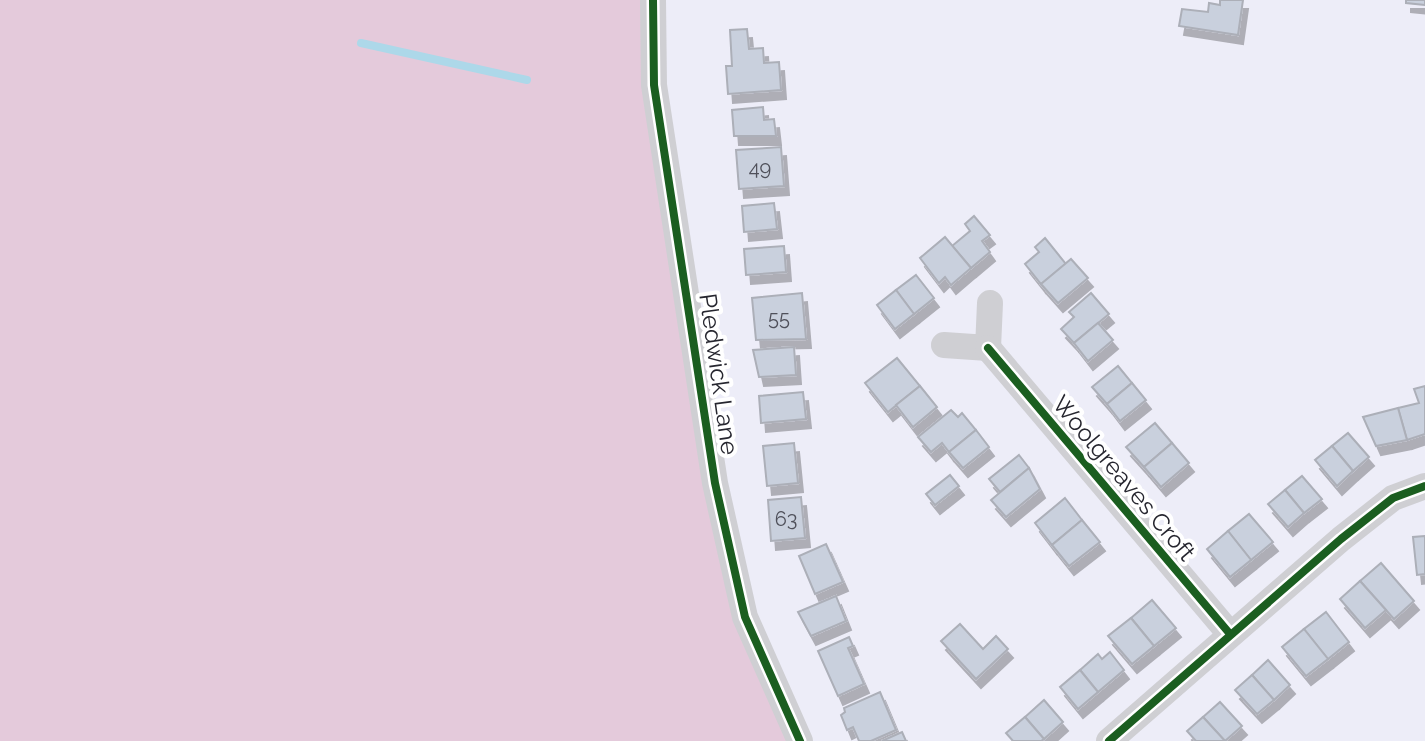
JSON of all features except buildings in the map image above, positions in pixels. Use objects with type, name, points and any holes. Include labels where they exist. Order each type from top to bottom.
[{"type":"street","name":"Pledwick Lane","points":[[653,0],[654,85],[715,483],[745,617],[800,741]]},
{"type":"street","points":[[944,345],[988,348],[990,303]]},
{"type":"street","name":"Woolgreaves Croft","points":[[988,348],[1230,634]]},
{"type":"street","points":[[1109,741],[1230,634],[1393,498],[1425,486]]},
{"type":"shaded area","points":[[0,0],[653,0],[745,617],[800,741],[0,741]]},
{"type":"waterway","points":[[361,43],[527,80]]},
{"type":"cycle path","points":[[653,0],[654,85],[715,483],[745,617],[800,741]]},
{"type":"cycle path","points":[[988,348],[1230,634]]},
{"type":"cycle path","points":[[1109,741],[1341,539],[1393,498],[1425,486]]}]
